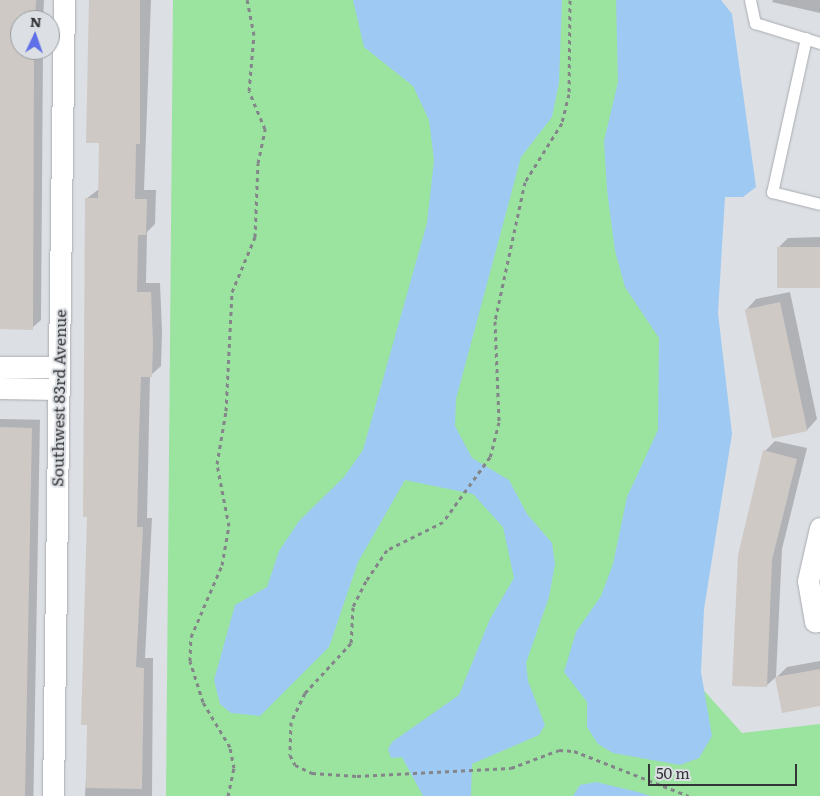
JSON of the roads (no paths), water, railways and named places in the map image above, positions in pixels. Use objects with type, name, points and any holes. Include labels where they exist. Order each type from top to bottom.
[{"type":"street","name":"Southwest 83rd Avenue","points":[[53,796],[64,0]]},
{"type":"street","points":[[0,367],[59,367]]},
{"type":"street","points":[[0,388],[58,389]]},
{"type":"street","points":[[820,528],[808,581],[815,621],[820,621]]},
{"type":"lane","points":[[750,0],[755,23],[820,43]]},
{"type":"lane","points":[[806,38],[772,192],[820,204]]},
{"type":"water","points":[[353,0],[562,0],[559,83],[552,117],[521,157],[456,399],[455,426],[472,458],[509,480],[527,514],[552,543],[555,564],[549,597],[526,663],[528,681],[545,725],[539,735],[472,764],[471,796],[423,796],[402,757],[391,758],[388,749],[392,742],[459,695],[490,619],[514,578],[503,527],[473,494],[405,480],[358,562],[329,647],[260,716],[231,713],[220,704],[214,680],[235,605],[267,587],[279,551],[299,521],[344,477],[363,450],[427,223],[434,160],[429,120],[413,86],[364,47]]},
{"type":"water","points":[[616,0],[721,0],[732,14],[756,187],[743,197],[725,197],[718,313],[732,434],[704,609],[701,672],[712,736],[699,758],[680,765],[613,753],[598,744],[587,727],[587,702],[564,672],[576,632],[601,596],[613,564],[627,497],[658,430],[659,338],[625,287],[615,251],[607,190],[604,141],[618,82]]},
{"type":"water","points":[[596,782],[651,796],[573,796],[580,785]]}]
